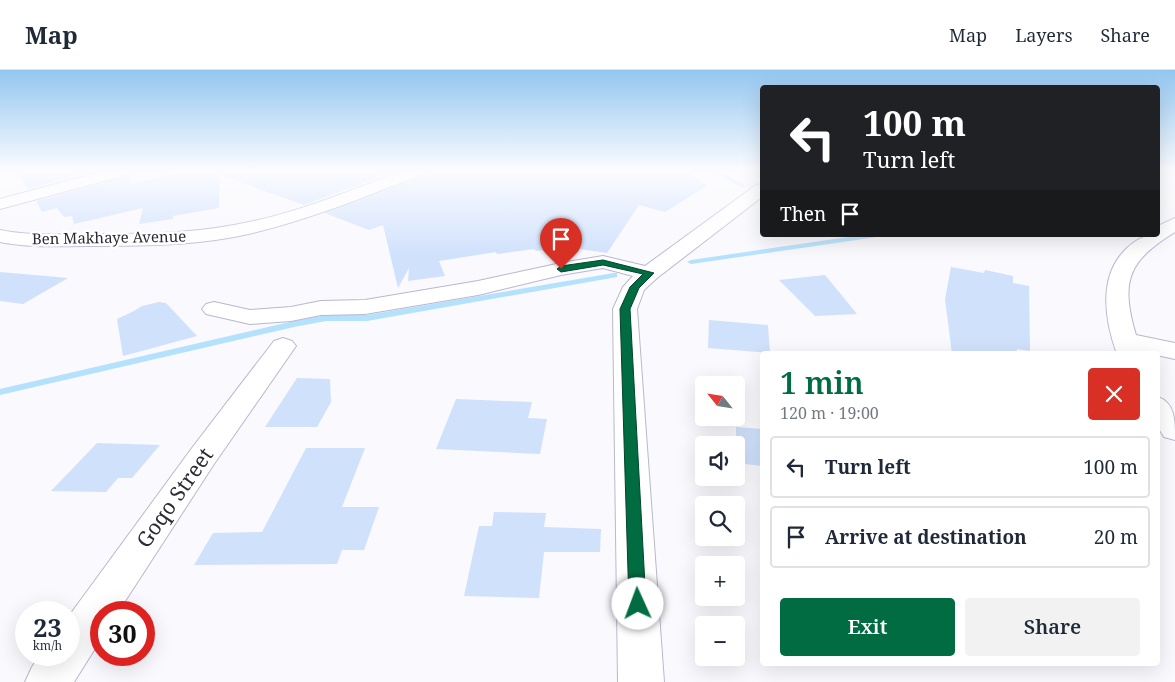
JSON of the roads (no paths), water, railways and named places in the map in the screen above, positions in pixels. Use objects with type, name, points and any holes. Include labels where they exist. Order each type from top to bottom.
[{"type":"street","points":[[0,204],[20,199]]},
{"type":"street","name":"Ben Makhaye Avenue","points":[[0,236],[30,240],[131,241],[206,236],[236,231],[294,216],[341,199]]},
{"type":"street","points":[[641,682],[625,309],[634,287],[649,273],[749,199]]},
{"type":"street","points":[[1160,235],[1175,224]]},
{"type":"street","points":[[1158,237],[1128,259],[1120,276],[1117,298],[1127,347],[1175,351]]},
{"type":"street","points":[[214,310],[250,317],[291,314],[321,308],[365,307],[478,288],[561,269],[603,262],[649,273]]},
{"type":"street","name":"Goqo Street","points":[[80,636],[204,456],[283,346]]},
{"type":"street","points":[[1160,409],[1175,430]]},
{"type":"street","points":[[48,682],[59,666]]},
{"type":"waterway","points":[[691,262],[863,237]]},
{"type":"waterway","points":[[0,392],[294,324],[326,318],[367,318],[614,275]]}]
